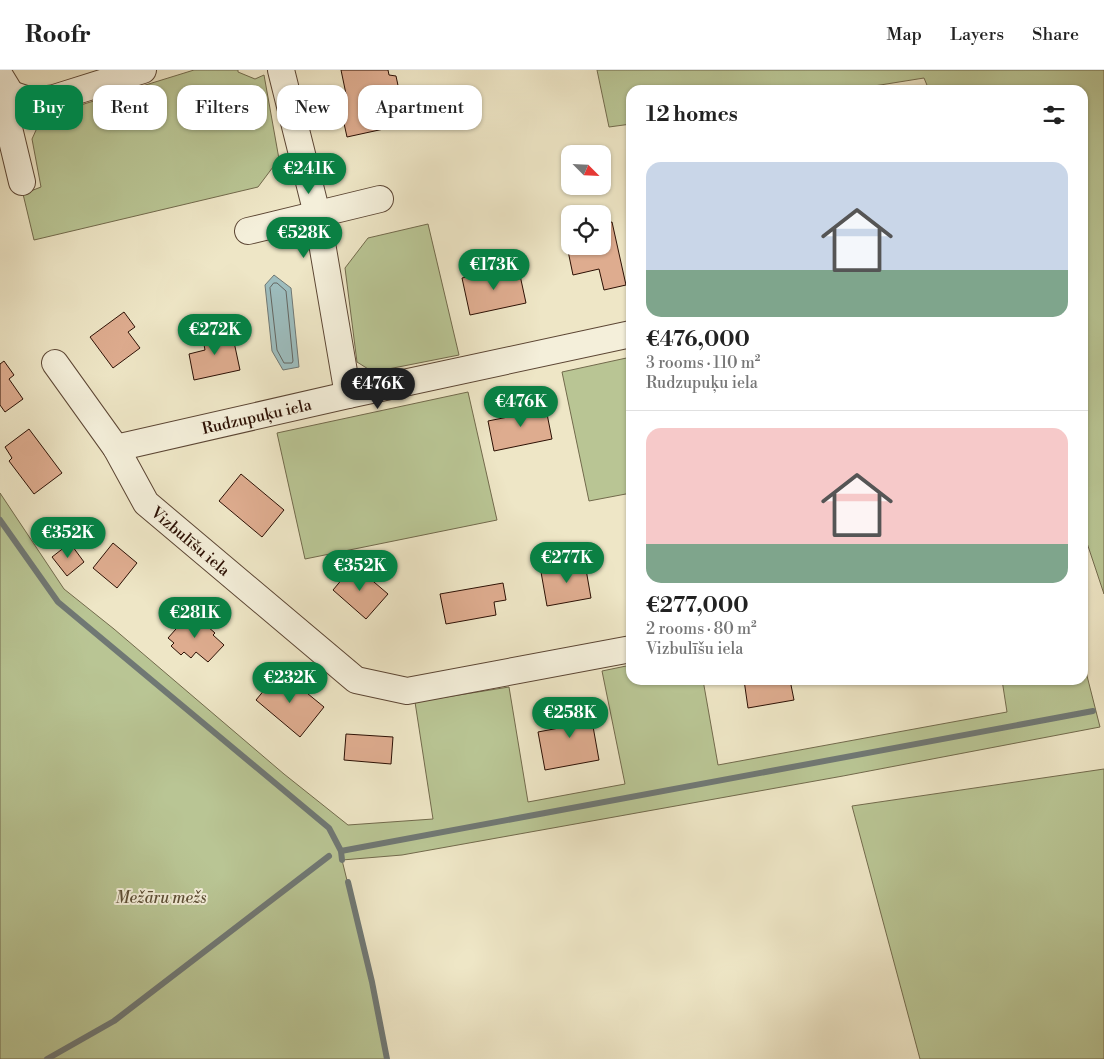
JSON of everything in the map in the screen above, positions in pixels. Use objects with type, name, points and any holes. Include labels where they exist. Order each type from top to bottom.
[{"type":"street","points":[[6,85],[32,101],[54,98],[144,70]]},
{"type":"street","points":[[281,70],[317,214],[348,395]]},
{"type":"street","points":[[6,85],[9,128],[22,182]]},
{"type":"street","points":[[248,231],[380,199]]},
{"type":"street","name":"Rudzupuķu iela","points":[[116,448],[348,395],[626,335]]},
{"type":"street","name":"Vizbulīšu iela","points":[[54,363],[116,448],[146,503],[356,680],[407,692],[626,650]]},
{"type":"green space","points":[[194,70],[238,70],[238,72],[255,79],[264,75],[266,85],[177,85],[177,130],[267,130],[267,92],[279,159],[258,187],[34,240],[23,194],[41,187],[32,139],[36,130],[83,130],[83,104],[93,101],[93,130],[167,130],[167,85],[145,85]]},
{"type":"green space","points":[[597,70],[1104,70],[1104,594],[1088,546],[1088,85],[927,85],[924,78],[880,85],[626,85],[626,125],[609,127]]},
{"type":"green space","points":[[428,224],[459,355],[373,372],[357,362],[345,268],[368,238]]},
{"type":"green space","points":[[626,358],[626,494],[589,501],[562,372]]},
{"type":"green space","points":[[468,392],[497,520],[305,559],[277,433]]},
{"type":"green space","name":"Mežāru mežs","points":[[0,493],[64,589],[114,629],[284,774],[348,825],[433,819],[415,702],[509,687],[528,802],[625,784],[602,671],[626,666],[626,685],[704,685],[718,765],[1007,712],[1003,685],[1088,685],[1088,680],[1100,727],[843,776],[402,855],[342,860],[372,982],[387,1059],[0,1059]]},
{"type":"green space","points":[[1104,769],[1104,1059],[920,1059],[852,806]]},
{"type":"water","points":[[274,275],[291,288],[299,367],[283,370],[272,351],[265,285]]},
{"type":"building","points":[[341,70],[388,70],[389,75],[396,76],[398,85],[358,85],[358,130],[379,130],[347,137],[345,130],[348,130],[348,85],[344,85]]},
{"type":"building","points":[[611,222],[626,285],[604,290],[599,269],[573,275],[569,255],[611,255]]},
{"type":"building","points":[[518,266],[526,303],[470,315],[462,278]]},
{"type":"building","points":[[124,312],[135,327],[128,332],[140,348],[113,368],[90,337]]},
{"type":"building","points":[[231,328],[240,370],[194,380],[189,354],[205,350],[202,334]]},
{"type":"building","points":[[4,361],[14,375],[9,379],[23,399],[5,412],[0,405],[0,364]]},
{"type":"building","points":[[545,404],[552,439],[494,451],[488,421],[508,417],[507,412]]},
{"type":"building","points":[[29,429],[62,473],[34,494],[9,461],[12,458],[5,447]]},
{"type":"building","points":[[241,474],[284,510],[262,537],[219,501]]},
{"type":"building","points":[[70,543],[84,562],[67,576],[52,557]]},
{"type":"building","points":[[113,543],[137,563],[117,588],[93,568]]},
{"type":"building","points":[[584,558],[591,598],[547,606],[541,572],[568,568],[567,561]]},
{"type":"building","points":[[354,565],[388,594],[366,619],[333,590]]},
{"type":"building","points":[[503,583],[506,600],[494,602],[496,615],[446,624],[440,594]]},
{"type":"building","points":[[191,612],[215,633],[213,635],[224,645],[208,662],[196,652],[191,658],[184,652],[181,655],[171,646],[174,643],[168,638]]},
{"type":"building","points":[[280,671],[324,707],[300,737],[256,700]]},
{"type":"building","points":[[745,685],[791,685],[794,700],[748,708]]},
{"type":"building","points":[[589,704],[599,760],[545,770],[538,732],[559,728],[555,710]]},
{"type":"building","points":[[346,734],[393,737],[391,764],[344,760]]},
{"type":"waterway","points":[[0,520],[58,602],[329,828],[341,851],[342,860]]},
{"type":"waterway","points":[[341,851],[1093,711]]},
{"type":"waterway","points":[[47,1059],[114,1021],[329,856]]},
{"type":"waterway","points":[[348,882],[372,982],[387,1059]]}]
